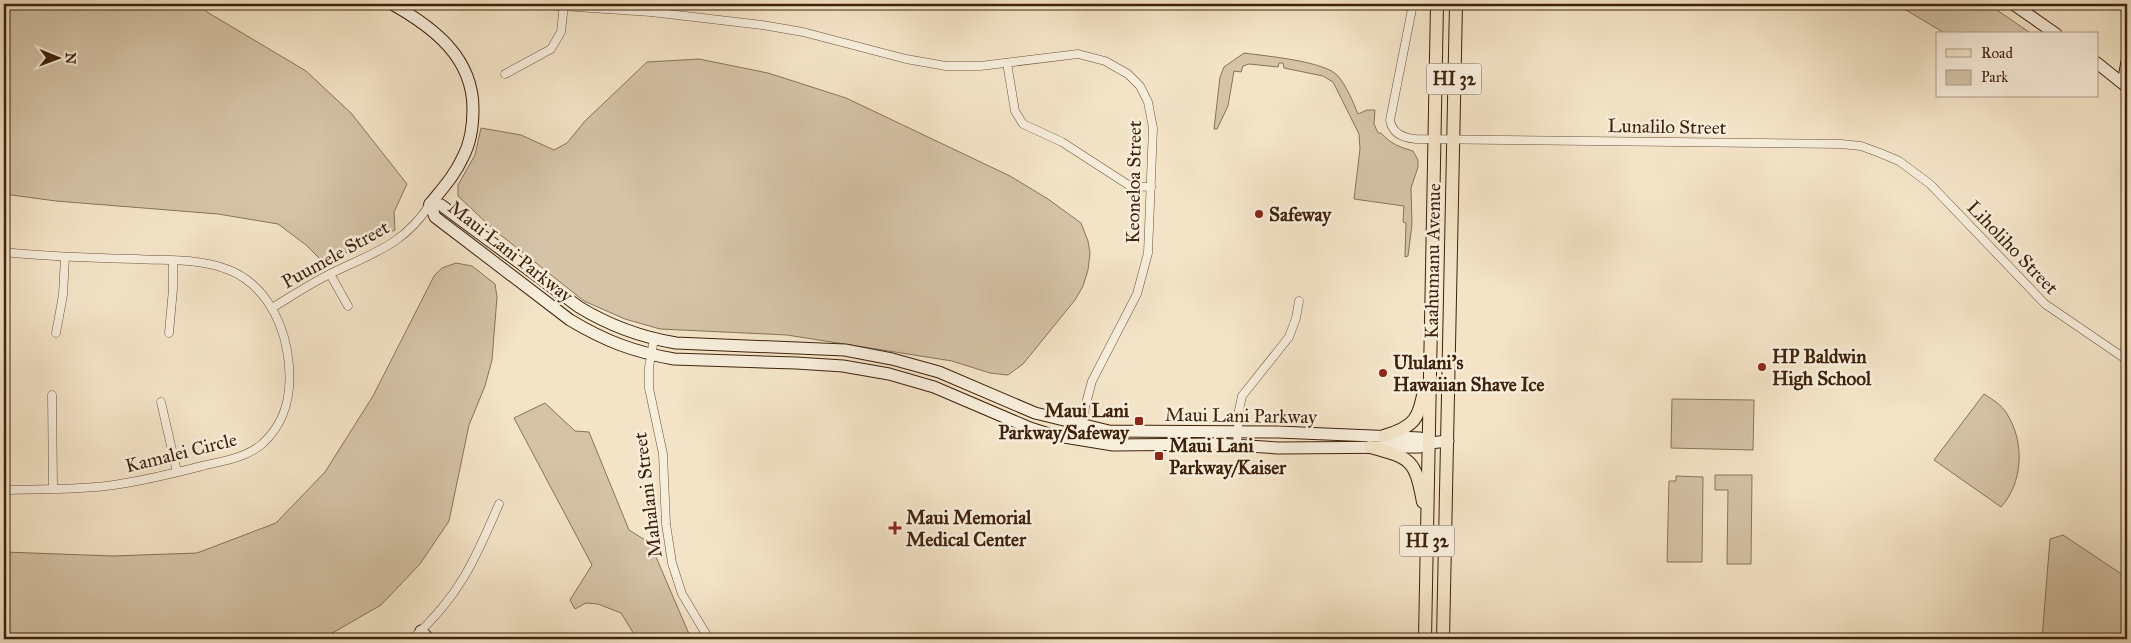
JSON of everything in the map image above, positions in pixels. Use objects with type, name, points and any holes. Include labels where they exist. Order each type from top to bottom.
[{"type":"main road","points":[[394,4],[430,28],[450,47],[464,69],[473,96],[473,123],[463,158],[450,179],[430,204]]},
{"type":"main road","name":"Kaahumanu Avenue","points":[[1425,639],[1437,4]]},
{"type":"main road","name":"Kaahumanu Avenue","points":[[1443,639],[1456,4]]},
{"type":"main road","points":[[2013,4],[2053,32]]},
{"type":"main road","points":[[2125,85],[2127,62]]},
{"type":"main road","points":[[2098,64],[2125,85]]},
{"type":"main road","name":"Maui Lani Parkway","points":[[1430,443],[1420,438],[1384,436],[1110,431],[1035,413],[939,372],[892,359],[845,350],[676,343],[654,339],[625,331],[579,307],[441,205],[430,204],[435,217],[570,320],[620,346],[651,355],[674,359],[843,366],[889,374],[934,387],[1030,428],[1081,440],[1120,446],[1420,447],[1430,443],[1448,441]]},
{"type":"main road","points":[[1384,436],[1409,427],[1415,420],[1420,410],[1431,365]]},
{"type":"main road","points":[[1370,447],[1400,456],[1411,463],[1418,477],[1428,528]]},
{"type":"street","name":"Keoneloa Street","points":[[531,4],[651,12],[762,25],[803,32],[906,59],[946,66],[1007,63],[1078,54],[1105,61],[1128,74],[1140,86],[1148,102],[1153,128],[1148,253],[1137,294],[1092,381],[1081,440]]},
{"type":"street","points":[[1395,4],[1412,6]]},
{"type":"street","points":[[505,74],[551,49],[561,32],[564,5]]},
{"type":"street","name":"Lunalilo Street","points":[[1412,6],[1392,110],[1391,125],[1396,132],[1407,139],[1841,144],[1861,146],[1880,153]]},
{"type":"street","points":[[1007,63],[1015,111],[1023,124],[1062,142],[1130,186],[1151,187]]},
{"type":"street","name":"Liholiho Street","points":[[1880,153],[1899,161],[1930,184],[2045,304],[2127,360]]},
{"type":"street","name":"Puumele Street","points":[[272,308],[330,274],[384,250],[400,239],[419,221],[430,204]]},
{"type":"street","name":"Kamalei Circle","points":[[4,252],[65,258],[200,261],[232,271],[258,291],[272,308],[284,334],[290,374],[288,401],[280,422],[265,441],[237,458],[132,483],[4,490]]},
{"type":"street","points":[[56,334],[63,295],[65,258]]},
{"type":"street","points":[[169,333],[173,289],[173,261]]},
{"type":"street","points":[[330,274],[348,306]]},
{"type":"street","points":[[1237,445],[1242,396],[1289,337],[1296,318],[1299,301]]},
{"type":"street","name":"Mahalani Street","points":[[654,339],[648,367],[649,388],[663,454],[666,524],[672,563],[682,594],[709,639]]},
{"type":"street","points":[[52,395],[53,488]]},
{"type":"street","points":[[161,402],[176,472]]},
{"type":"street","points":[[412,639],[425,635],[468,573],[499,504]]},
{"type":"green space","points":[[4,4],[199,4],[207,12],[306,71],[351,113],[407,184],[394,212],[395,230],[328,261],[321,260],[306,245],[278,224],[218,214],[56,201],[4,194]]},
{"type":"green space","points":[[1896,4],[1988,4],[2029,32],[1943,32]]},
{"type":"green space","points":[[1244,53],[1294,60],[1321,66],[1331,71],[1338,76],[1344,85],[1358,114],[1367,110],[1375,110],[1374,124],[1378,133],[1381,133],[1396,145],[1413,151],[1418,160],[1418,167],[1411,188],[1412,224],[1408,256],[1405,257],[1406,223],[1403,222],[1404,206],[1354,199],[1360,149],[1359,134],[1333,82],[1323,76],[1284,68],[1283,63],[1279,63],[1278,67],[1249,64],[1243,66],[1241,72],[1234,71],[1228,106],[1217,129],[1214,129],[1220,77],[1224,67]]},
{"type":"green space","points":[[699,59],[768,73],[846,98],[1010,176],[1048,199],[1081,223],[1088,241],[1090,253],[1088,270],[1083,286],[1075,300],[1023,364],[1008,375],[990,373],[952,361],[787,335],[660,329],[625,319],[584,301],[493,229],[458,196],[458,185],[475,155],[481,128],[521,135],[554,150],[567,143],[585,121],[647,62]]},
{"type":"green space","points":[[456,263],[472,266],[495,284],[497,297],[492,360],[485,386],[469,425],[449,521],[420,564],[381,605],[322,639],[4,639],[4,552],[113,556],[197,553],[276,523],[325,472],[373,396],[434,276],[442,268]]},
{"type":"green space","points":[[1984,394],[2000,405],[2007,414],[2013,425],[2019,449],[2019,462],[2014,486],[2001,507],[1934,460]]},
{"type":"green space","points":[[1672,399],[1754,400],[1753,450],[1671,448]]},
{"type":"green space","points":[[545,403],[575,431],[589,432],[629,530],[650,543],[689,634],[693,639],[637,639],[621,613],[598,604],[586,603],[575,609],[570,600],[592,565],[514,418]]},
{"type":"green space","points":[[1715,475],[1752,475],[1751,564],[1727,564],[1728,490],[1715,490]]},
{"type":"green space","points":[[1676,476],[1703,477],[1702,562],[1667,562],[1669,481],[1676,481]]},
{"type":"green space","points":[[2063,535],[2120,573],[2127,581],[2127,639],[2042,639],[2050,539]]},
{"type":"place","name":"Safeway","points":[[1259,214]]},
{"type":"place","name":"HP Baldwin High School","points":[[1762,367]]},
{"type":"place","name":"Ululani's Hawaiian Shave Ice","points":[[1383,373]]},
{"type":"place","name":"Maui Lani Parkway/Safeway","points":[[1139,421]]},
{"type":"place","name":"Maui Lani Parkway/Kaiser","points":[[1159,456]]},
{"type":"place","name":"Maui Memorial Medical Center","points":[[895,528]]}]
